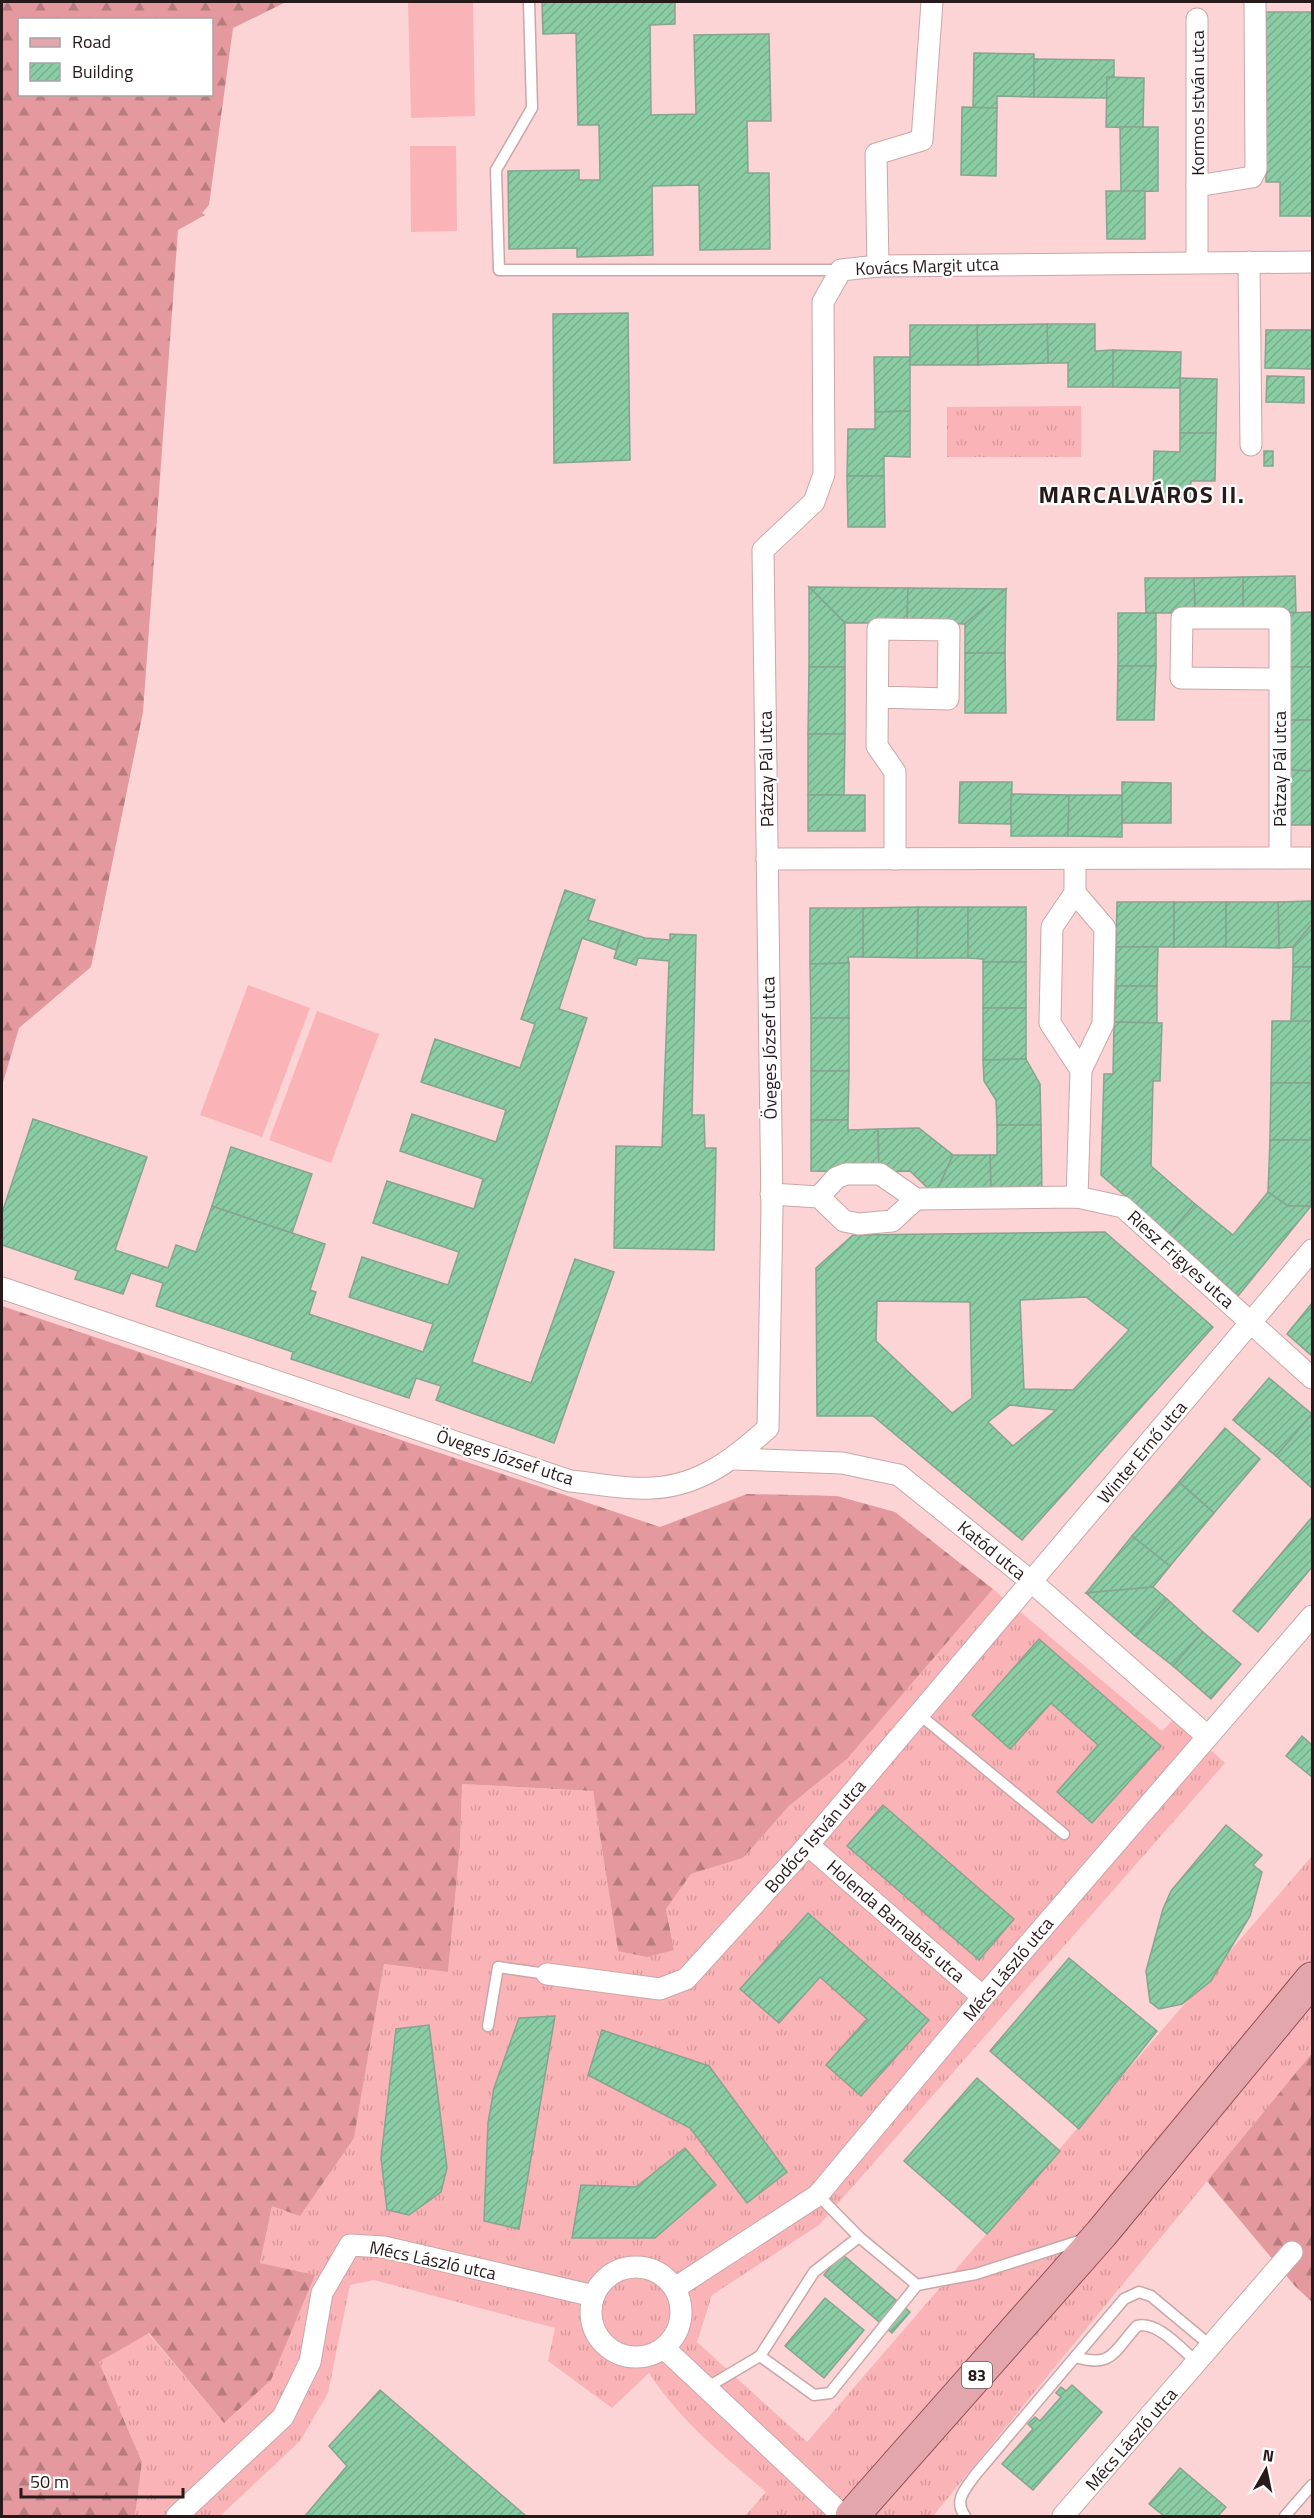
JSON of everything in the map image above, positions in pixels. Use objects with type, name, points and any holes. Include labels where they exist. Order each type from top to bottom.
[{"type":"main road","name":"83","points":[[852,2517],[1101,2234],[1312,1979]]},
{"type":"street","points":[[878,266],[876,154],[922,140],[932,2]]},
{"type":"street","name":"Kormos István utca","points":[[1197,186],[1252,177],[1256,169],[1255,2]]},
{"type":"street","name":"Kormos István utca","points":[[1197,19],[1197,262]]},
{"type":"street","points":[[1249,262],[1251,445]]},
{"type":"street","name":"Kovács Margit utca","points":[[763,550],[814,502],[824,474],[823,302],[841,270],[878,266],[1312,262]]},
{"type":"street","name":"Pátzay Pál utca","points":[[763,550],[767,859]]},
{"type":"street","name":"Pátzay Pál utca","points":[[1280,679],[1181,678],[1182,618],[1280,618],[1280,679],[1280,858]]},
{"type":"street","points":[[878,697],[948,699],[949,630],[878,629],[877,746],[895,772],[895,859]]},
{"type":"street","points":[[767,859],[1312,858]]},
{"type":"street","name":"Öveges József utca","points":[[2,1288],[570,1481],[653,1488],[703,1477],[734,1459],[768,1428],[771,1194],[767,859]]},
{"type":"street","points":[[1075,860],[1075,893],[1052,927],[1050,1023],[1081,1070]]},
{"type":"street","points":[[1075,893],[1105,928],[1103,1024],[1081,1070],[1077,1197]]},
{"type":"street","points":[[771,1194],[819,1197],[844,1221],[859,1224],[892,1221],[916,1199],[880,1174],[846,1174],[836,1178],[819,1197]]},
{"type":"street","name":"Riesz Frigyes utca","points":[[916,1199],[1077,1197],[1123,1207],[1312,1378]]},
{"type":"street","name":"Winter Ernő utca","points":[[1033,1583],[1312,1250]]},
{"type":"street","name":"Katód utca","points":[[734,1459],[842,1463],[898,1475],[1033,1583],[1207,1736]]},
{"type":"street","name":"Bodócs István utca","points":[[547,1974],[660,1989],[686,1978],[808,1845],[1033,1583]]},
{"type":"street","name":"Mécs László utca","points":[[675,2288],[818,2195],[983,1997],[1312,1616]]},
{"type":"street","name":"Holenda Barnabás utca","points":[[808,1845],[983,1997]]},
{"type":"street","name":"Mécs László utca","points":[[177,2517],[283,2417],[310,2362],[322,2293],[350,2245],[384,2247],[594,2296]]},
{"type":"street","name":"Mécs László utca","points":[[1064,2517],[1292,2252]]},
{"type":"street","points":[[627,2267],[651,2269],[667,2279],[675,2288],[679,2298],[681,2321],[677,2331],[664,2348],[646,2356],[635,2357],[615,2352],[606,2346],[592,2321],[594,2296],[601,2283],[613,2273],[627,2267]]},
{"type":"street","points":[[664,2348],[843,2517]]},
{"type":"lane","points":[[529,2],[532,108],[496,170],[499,270],[841,270]]},
{"type":"lane","points":[[920,1715],[1064,1834]]},
{"type":"lane","points":[[488,2026],[498,1967],[547,1974]]},
{"type":"lane","points":[[818,2195],[859,2236],[917,2285]]},
{"type":"lane","points":[[759,2356],[814,2395],[830,2393],[917,2285],[976,2274],[1101,2234]]},
{"type":"lane","points":[[706,2388],[759,2356],[814,2272],[859,2236]]},
{"type":"lane","points":[[965,2517],[960,2509],[960,2496],[1124,2299],[1139,2292],[1151,2296],[1211,2346]]},
{"type":"lane","points":[[1075,2357],[1094,2363],[1103,2362],[1137,2326],[1145,2324],[1154,2327],[1197,2362]]},
{"type":"lane","points":[[1286,2517],[1312,2485]]},
{"type":"green space","points":[[2,2],[286,2],[233,28],[209,205],[202,213],[205,215],[178,230],[143,712],[91,967],[19,1028],[2,1086]]},
{"type":"green space","points":[[408,2],[473,2],[475,116],[411,118]]},
{"type":"green space","points":[[410,146],[456,146],[457,231],[411,232]]},
{"type":"green space","points":[[1081,406],[1081,457],[947,457],[947,407]]},
{"type":"green space","points":[[248,985],[310,1008],[262,1137],[200,1115]]},
{"type":"green space","points":[[317,1011],[379,1034],[331,1163],[269,1140]]},
{"type":"green space","points":[[2,1306],[660,1527],[747,1494],[837,1496],[895,1512],[993,1589],[847,1759],[789,1806],[743,1858],[691,1874],[666,1909],[674,1950],[647,1957],[618,1951],[593,1791],[462,1784],[460,1846],[448,1972],[384,1964],[354,2138],[300,2216],[272,2206],[260,2263],[315,2275],[271,2380],[224,2423],[149,2333],[99,2362],[142,2462],[135,2516],[2,2516]]},
{"type":"green space","points":[[993,1589],[1162,1731],[1175,1718],[1225,1763],[819,2225],[712,2295],[697,2342],[807,2442],[1312,1856],[1312,2053],[933,2516],[745,2516],[766,2492],[688,2422],[649,2373],[612,2408],[548,2361],[555,2328],[374,2280],[350,2285],[328,2393],[300,2441],[220,2516],[135,2516],[142,2462],[99,2362],[148,2333],[224,2423],[271,2379],[314,2276],[260,2263],[272,2206],[354,2138],[384,1964],[448,1972],[460,1846],[462,1784],[593,1791],[618,1951],[674,1949],[666,1909],[691,1874],[743,1858],[789,1806],[847,1759]]},
{"type":"green space","points":[[1312,2053],[1312,2302],[1295,2286],[1207,2181]]},
{"type":"building","points":[[542,2],[675,2],[675,24],[650,25],[651,115],[696,114],[694,35],[769,34],[771,121],[747,121],[748,173],[769,173],[770,249],[700,250],[699,185],[652,186],[653,255],[577,257],[577,248],[509,249],[508,171],[579,170],[579,180],[600,180],[599,125],[578,125],[576,33],[543,34]]},
{"type":"building","points":[[1266,12],[1312,12],[1312,216],[1280,216],[1280,182],[1266,182]]},
{"type":"building","points":[[974,53],[1034,54],[1034,97],[997,96],[997,108],[973,108]]},
{"type":"building","points":[[1034,59],[1114,60],[1114,77],[1107,77],[1107,98],[1034,97]]},
{"type":"building","points":[[1107,77],[1144,78],[1143,128],[1106,127]]},
{"type":"building","points":[[962,107],[997,108],[996,176],[961,175]]},
{"type":"building","points":[[1120,127],[1158,127],[1158,191],[1121,192]]},
{"type":"building","points":[[1106,191],[1145,191],[1145,239],[1107,239]]},
{"type":"building","points":[[628,313],[630,460],[554,463],[553,314]]},
{"type":"building","points":[[1047,324],[1095,324],[1095,351],[1113,350],[1113,387],[1068,387],[1068,363],[1048,363]]},
{"type":"building","points":[[1047,324],[1048,363],[978,365],[977,325]]},
{"type":"building","points":[[910,325],[977,325],[978,365],[910,365]]},
{"type":"building","points":[[1266,330],[1312,330],[1312,369],[1265,368]]},
{"type":"building","points":[[1113,350],[1181,352],[1180,388],[1113,387]]},
{"type":"building","points":[[874,357],[910,357],[910,411],[875,412]]},
{"type":"building","points":[[1267,376],[1304,377],[1304,403],[1266,402]]},
{"type":"building","points":[[1180,378],[1217,379],[1216,433],[1180,433]]},
{"type":"building","points":[[910,411],[910,457],[884,456],[884,476],[847,476],[848,429],[875,429],[875,412]]},
{"type":"building","points":[[1180,433],[1216,433],[1215,481],[1191,481],[1190,499],[1153,498],[1154,451],[1180,452]]},
{"type":"building","points":[[1264,451],[1273,451],[1273,466],[1264,466]]},
{"type":"building","points":[[847,476],[884,476],[885,527],[848,527]]},
{"type":"building","points":[[1295,576],[1296,612],[1243,613],[1243,577]]},
{"type":"building","points":[[1243,577],[1243,613],[1195,613],[1194,578]]},
{"type":"building","points":[[1145,578],[1194,578],[1195,613],[1146,613]]},
{"type":"building","points":[[809,587],[908,588],[907,623],[845,623]]},
{"type":"building","points":[[809,587],[845,623],[845,667],[809,667]]},
{"type":"building","points":[[908,588],[1006,589],[965,624],[907,623]]},
{"type":"building","points":[[1006,589],[1005,653],[965,653],[965,624]]},
{"type":"building","points":[[1312,612],[1312,667],[1289,667],[1289,613]]},
{"type":"building","points":[[1118,613],[1156,613],[1156,666],[1118,666]]},
{"type":"building","points":[[965,653],[1005,653],[1006,713],[965,713]]},
{"type":"building","points":[[1118,666],[1156,666],[1154,720],[1117,720]]},
{"type":"building","points":[[809,667],[845,667],[845,734],[808,734]]},
{"type":"building","points":[[1289,667],[1312,667],[1312,720],[1288,720]]},
{"type":"building","points":[[1288,720],[1312,720],[1312,771],[1287,770]]},
{"type":"building","points":[[808,734],[845,734],[844,795],[808,795]]},
{"type":"building","points":[[1287,770],[1312,771],[1312,825],[1287,825]]},
{"type":"building","points":[[960,782],[1012,782],[1011,824],[959,823]]},
{"type":"building","points":[[1122,782],[1171,783],[1171,823],[1122,823]]},
{"type":"building","points":[[1011,794],[1069,795],[1068,836],[1011,836]]},
{"type":"building","points":[[808,795],[865,795],[865,831],[808,831]]},
{"type":"building","points":[[1069,795],[1122,795],[1122,837],[1068,836]]},
{"type":"building","points":[[565,890],[595,900],[588,920],[623,931],[616,950],[582,938],[559,1009],[587,1018],[472,1362],[531,1383],[575,1259],[614,1272],[554,1443],[436,1400],[441,1386],[416,1378],[409,1398],[291,1359],[293,1352],[156,1306],[163,1283],[131,1273],[123,1294],[75,1279],[78,1271],[2,1245],[2,1213],[33,1119],[147,1157],[115,1250],[168,1268],[176,1245],[196,1252],[212,1206],[325,1244],[310,1290],[316,1292],[309,1314],[423,1352],[433,1324],[349,1297],[362,1257],[448,1285],[459,1252],[373,1223],[387,1181],[474,1209],[483,1179],[400,1151],[412,1114],[496,1142],[506,1110],[421,1082],[435,1039],[520,1068],[535,1024],[521,1019]]},
{"type":"building","points":[[1312,901],[1312,924],[1293,947],[1279,948],[1278,902]]},
{"type":"building","points":[[1117,902],[1174,902],[1174,947],[1116,947]]},
{"type":"building","points":[[1174,902],[1226,902],[1226,947],[1174,947]]},
{"type":"building","points":[[1226,902],[1278,902],[1279,948],[1226,947]]},
{"type":"building","points":[[918,907],[968,907],[968,958],[917,958]]},
{"type":"building","points":[[918,907],[917,958],[863,957],[863,908]]},
{"type":"building","points":[[968,907],[1026,907],[1026,962],[983,962],[983,959],[968,958]]},
{"type":"building","points":[[810,908],[863,908],[863,957],[848,957],[849,963],[810,964]]},
{"type":"building","points":[[1312,924],[1312,967],[1293,967],[1293,947]]},
{"type":"building","points":[[623,931],[645,938],[670,940],[670,934],[696,935],[692,1115],[704,1115],[705,1148],[716,1148],[714,1250],[614,1248],[616,1146],[662,1147],[669,961],[638,958],[636,965],[614,958]]},
{"type":"building","points":[[1116,947],[1158,947],[1157,986],[1116,986]]},
{"type":"building","points":[[983,962],[1026,962],[1026,1008],[983,1008]]},
{"type":"building","points":[[849,963],[849,1018],[811,1018],[810,964]]},
{"type":"building","points":[[1293,967],[1312,967],[1312,1022],[1291,1021]]},
{"type":"building","points":[[1116,986],[1157,986],[1157,1023],[1114,1022]]},
{"type":"building","points":[[983,1008],[1026,1008],[1026,1059],[983,1060]]},
{"type":"building","points":[[811,1018],[849,1018],[849,1071],[811,1071]]},
{"type":"building","points":[[1272,1021],[1312,1021],[1311,1083],[1271,1083]]},
{"type":"building","points":[[1114,1022],[1162,1023],[1160,1081],[1153,1081],[1151,1166],[1195,1204],[1169,1234],[1101,1175],[1104,1074],[1113,1074]]},
{"type":"building","points":[[1026,1059],[1040,1084],[1041,1125],[997,1125],[996,1100],[984,1081],[983,1060]]},
{"type":"building","points":[[811,1071],[849,1071],[848,1120],[811,1120]]},
{"type":"building","points":[[1271,1083],[1311,1083],[1312,1140],[1270,1140]]},
{"type":"building","points":[[811,1120],[848,1120],[848,1130],[878,1129],[879,1172],[811,1171]]},
{"type":"building","points":[[997,1125],[1041,1125],[1042,1193],[991,1194],[990,1155],[997,1155]]},
{"type":"building","points":[[919,1128],[953,1155],[935,1195],[910,1171],[879,1172],[878,1129]]},
{"type":"building","points":[[1270,1140],[1312,1140],[1311,1206],[1288,1206],[1268,1192]]},
{"type":"building","points":[[231,1147],[312,1174],[292,1233],[212,1206]]},
{"type":"building","points":[[953,1155],[990,1155],[991,1194],[935,1195]]},
{"type":"building","points":[[1268,1192],[1288,1206],[1311,1206],[1238,1296],[1169,1234],[1195,1204],[1233,1235]]},
{"type":"building","points":[[1105,1232],[1213,1327],[1022,1540],[873,1416],[817,1416],[816,1268],[853,1235]],"holes":[[[1086,1297],[1129,1330],[1073,1390],[1024,1389],[1020,1300]],[[877,1301],[970,1302],[972,1398],[952,1413],[876,1341]],[[1010,1405],[1056,1410],[1013,1446],[988,1422]]]},
{"type":"building","points":[[1312,1303],[1312,1356],[1287,1334]]},
{"type":"building","points":[[1269,1378],[1312,1414],[1276,1456],[1233,1420]]},
{"type":"building","points":[[1312,1414],[1312,1488],[1276,1456]]},
{"type":"building","points":[[1225,1428],[1260,1459],[1214,1513],[1179,1482]]},
{"type":"building","points":[[1179,1482],[1214,1513],[1170,1566],[1132,1536]]},
{"type":"building","points":[[1312,1517],[1312,1567],[1258,1632],[1233,1611]]},
{"type":"building","points":[[1132,1536],[1170,1566],[1153,1587],[1086,1593]]},
{"type":"building","points":[[1153,1587],[1167,1599],[1135,1636],[1086,1593]]},
{"type":"building","points":[[1167,1599],[1203,1632],[1173,1666],[1135,1636]]},
{"type":"building","points":[[1203,1632],[1241,1664],[1211,1699],[1173,1666]]},
{"type":"building","points":[[1039,1639],[1161,1746],[1092,1823],[1057,1792],[1098,1745],[1051,1703],[1010,1749],[972,1715]]},
{"type":"building","points":[[1302,1736],[1312,1745],[1312,1777],[1286,1756]]},
{"type":"building","points":[[883,1805],[1014,1919],[979,1960],[847,1846]]},
{"type":"building","points":[[1226,1825],[1262,1855],[1253,1865],[1262,1872],[1250,1916],[1211,1981],[1182,2004],[1159,2009],[1150,2002],[1146,1971],[1163,1909],[1171,1891]]},
{"type":"building","points":[[808,1913],[929,2020],[861,2096],[826,2065],[867,2019],[820,1977],[779,2023],[740,1989]]},
{"type":"building","points":[[1069,1958],[1157,2031],[1079,2129],[990,2051]]},
{"type":"building","points":[[555,2016],[519,2229],[484,2221],[488,2123],[494,2088],[519,2018]]},
{"type":"building","points":[[429,2025],[447,2168],[441,2192],[409,2215],[387,2210],[381,2158],[396,2029]]},
{"type":"building","points":[[602,2030],[709,2066],[787,2172],[747,2203],[690,2128],[588,2075]]},
{"type":"building","points":[[977,2078],[1060,2151],[987,2234],[904,2161]]},
{"type":"building","points":[[685,2148],[716,2185],[655,2238],[572,2238],[581,2185],[636,2187]]},
{"type":"building","points":[[842,2254],[910,2312],[892,2333],[824,2275]]},
{"type":"building","points":[[825,2298],[864,2330],[824,2378],[785,2346]]},
{"type":"building","points":[[1072,2385],[1102,2412],[1033,2490],[1002,2464],[1033,2429],[1028,2424],[1035,2417],[1040,2421],[1061,2397],[1056,2393],[1061,2387],[1066,2391]]},
{"type":"building","points":[[380,2390],[526,2516],[305,2516],[347,2466],[329,2446]]},
{"type":"building","points":[[1180,2468],[1226,2507],[1218,2516],[1164,2516],[1149,2504]]},
{"type":"district","name":"MARCALVÁROS II.","points":[[1142,494]]}]
